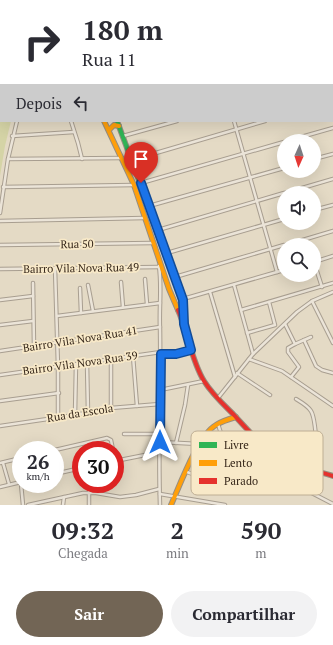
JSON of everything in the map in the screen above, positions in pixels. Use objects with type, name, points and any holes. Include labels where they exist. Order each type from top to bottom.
[{"type":"street","points":[[0,213],[12,136],[17,122]]},
{"type":"street","points":[[71,122],[82,159]]},
{"type":"street","points":[[105,123],[113,124],[116,122]]},
{"type":"street","points":[[117,122],[179,286],[183,300],[184,324]]},
{"type":"street","points":[[123,136],[173,122]]},
{"type":"street","points":[[183,300],[277,272],[234,122]]},
{"type":"street","points":[[132,160],[262,122]]},
{"type":"street","points":[[105,123],[123,158],[134,185],[154,244],[160,267],[184,324],[191,350],[204,380],[218,398],[250,431]]},
{"type":"street","points":[[109,130],[114,125],[119,126]]},
{"type":"street","points":[[311,134],[333,128]]},
{"type":"street","points":[[12,136],[74,132]]},
{"type":"street","points":[[141,183],[277,143]]},
{"type":"street","points":[[321,157],[333,154]]},
{"type":"street","points":[[8,159],[123,158]]},
{"type":"street","points":[[149,206],[277,170]]},
{"type":"street","points":[[308,186],[333,179]]},
{"type":"street","points":[[4,188],[134,185]]},
{"type":"street","points":[[158,230],[277,195]]},
{"type":"street","points":[[321,208],[333,205]]},
{"type":"street","points":[[0,221],[144,218]]},
{"type":"street","points":[[167,253],[277,221]]},
{"type":"street","points":[[309,238],[333,231]]},
{"type":"street","name":"Rua 50","points":[[0,245],[154,244]]},
{"type":"street","points":[[175,277],[277,247]]},
{"type":"street","points":[[321,260],[333,256]]},
{"type":"street","points":[[160,267],[160,505]]},
{"type":"street","name":"Bairro Vila Nova Rua 49","points":[[0,269],[160,267]]},
{"type":"street","points":[[55,268],[58,342],[58,417]]},
{"type":"street","points":[[145,279],[147,305]]},
{"type":"street","points":[[121,282],[123,307]]},
{"type":"street","points":[[320,282],[322,287]]},
{"type":"street","points":[[33,283],[34,346]]},
{"type":"street","points":[[241,310],[333,283]]},
{"type":"street","points":[[88,285],[93,311]]},
{"type":"street","points":[[234,285],[253,354]]},
{"type":"street","points":[[170,289],[179,286]]},
{"type":"street","points":[[80,288],[81,313]]},
{"type":"street","points":[[210,292],[234,377]]},
{"type":"street","points":[[218,398],[253,354],[285,324],[312,301],[333,292]]},
{"type":"street","points":[[0,300],[33,296]]},
{"type":"street","points":[[312,301],[333,344]]},
{"type":"street","points":[[247,333],[274,324],[269,302]]},
{"type":"street","points":[[57,316],[160,303]]},
{"type":"street","points":[[0,325],[33,321]]},
{"type":"street","points":[[285,324],[296,344]]},
{"type":"street","name":"Bairro Vila Nova Rua 41","points":[[0,351],[160,327]]},
{"type":"street","points":[[292,377],[299,367],[288,354],[287,350],[289,347],[311,337]]},
{"type":"street","points":[[304,340],[317,367],[333,373]]},
{"type":"street","name":"Bairro Vila Nova Rua 39","points":[[0,375],[133,356],[161,353],[176,354],[191,350]]},
{"type":"street","points":[[133,356],[137,406]]},
{"type":"street","points":[[111,359],[111,408]]},
{"type":"street","points":[[249,359],[277,369],[292,377],[333,406]]},
{"type":"street","points":[[87,362],[88,412]]},
{"type":"street","points":[[75,415],[76,364]]},
{"type":"street","points":[[237,373],[270,394]]},
{"type":"street","points":[[160,390],[188,385],[204,380]]},
{"type":"street","points":[[176,442],[188,385]]},
{"type":"street","points":[[0,401],[59,392]]},
{"type":"street","points":[[296,399],[310,409],[313,417],[314,431]]},
{"type":"street","name":"Rua da Escola","points":[[0,426],[111,408],[160,404]]},
{"type":"street","points":[[208,431],[210,428],[218,424],[236,417]]},
{"type":"street","points":[[218,424],[220,431]]},
{"type":"street","points":[[124,434],[160,434]]},
{"type":"street","points":[[97,441],[109,439],[110,441]]},
{"type":"street","points":[[160,442],[191,443]]},
{"type":"street","points":[[124,458],[160,452]]},
{"type":"street","points":[[9,484],[1,463],[12,460]]},
{"type":"street","points":[[171,505],[191,462]]},
{"type":"street","points":[[187,472],[191,473]]},
{"type":"street","points":[[323,473],[333,476]]},
{"type":"street","points":[[0,487],[12,484]]},
{"type":"street","points":[[95,493],[113,496],[136,496],[159,489]]},
{"type":"street","points":[[22,493],[23,505]]},
{"type":"street","points":[[28,505],[84,493]]},
{"type":"street","points":[[89,493],[89,505]]},
{"type":"street","points":[[160,494],[205,503],[225,505]]},
{"type":"street","points":[[316,495],[333,504]]},
{"type":"street","points":[[63,505],[64,497]]},
{"type":"green space","points":[[0,122],[11,122],[5,146],[0,176]]},
{"type":"traffic: fast","points":[[117,122],[183,299],[184,324]]},
{"type":"traffic: slow","points":[[104,122],[134,185],[169,289],[178,310]]},
{"type":"traffic: slow","points":[[109,130],[114,125],[119,126]]},
{"type":"traffic: slow","points":[[208,431],[223,421],[236,417]]},
{"type":"traffic: slow","points":[[171,505],[191,459]]},
{"type":"traffic: jam","points":[[178,310],[196,364],[204,381],[218,399],[249,431]]},
{"type":"traffic: jam","points":[[323,473],[333,476]]},
{"type":"route","points":[[141,183],[183,300],[184,324],[191,350],[176,354],[161,354],[160,442]]}]
